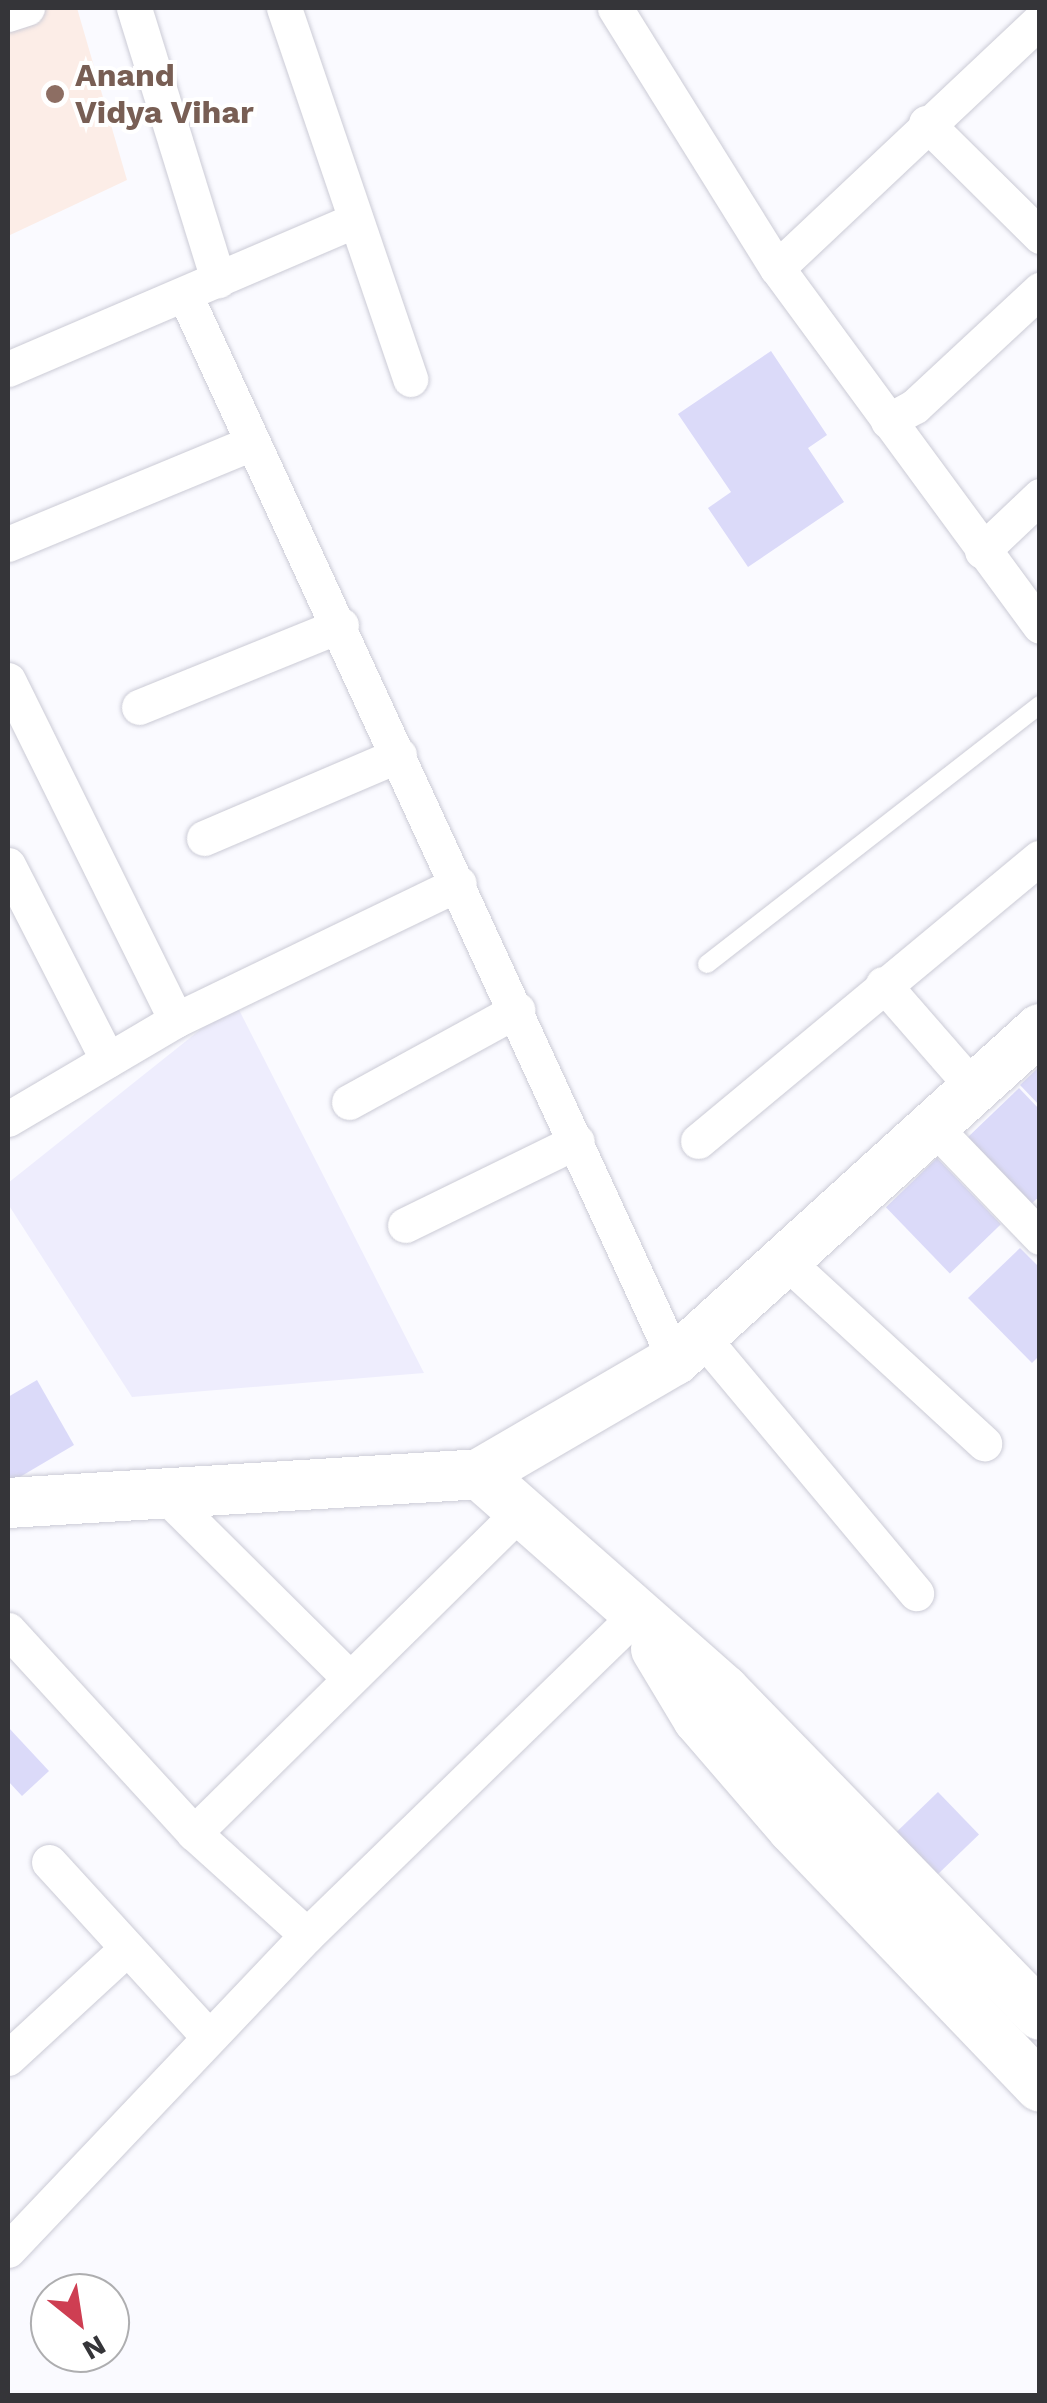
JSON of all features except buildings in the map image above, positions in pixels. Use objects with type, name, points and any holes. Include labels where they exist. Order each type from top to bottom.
[{"type":"street","points":[[8,14],[27,8]]},
{"type":"street","points":[[134,8],[218,280]]},
{"type":"street","points":[[284,8],[410,379]]},
{"type":"street","points":[[615,8],[777,268],[1040,626]]},
{"type":"street","points":[[777,268],[926,123],[1040,20]]},
{"type":"street","points":[[926,123],[1040,236]]},
{"type":"street","points":[[8,369],[356,220]]},
{"type":"street","points":[[888,421],[915,406],[1040,290]]},
{"type":"street","points":[[185,294],[578,1140],[688,1348],[916,1593]]},
{"type":"street","points":[[8,544],[252,444]]},
{"type":"street","points":[[982,551],[1040,496]]},
{"type":"street","points":[[140,706],[341,625]]},
{"type":"street","points":[[8,680],[176,1020]]},
{"type":"street","points":[[204,838],[399,755]]},
{"type":"street","points":[[698,1140],[1038,858]]},
{"type":"street","points":[[8,866],[108,1060]]},
{"type":"street","points":[[8,1119],[176,1020],[459,882]]},
{"type":"street","points":[[883,984],[971,1085]]},
{"type":"street","points":[[349,1102],[517,1010]]},
{"type":"street","points":[[8,1503],[479,1474],[688,1348],[787,1262],[929,1122],[1040,1029]]},
{"type":"street","points":[[929,1122],[1040,1237]]},
{"type":"street","points":[[405,1225],[578,1140]]},
{"type":"street","points":[[787,1262],[984,1443]]},
{"type":"street","points":[[479,1474],[517,1514],[724,1690],[1040,2015]]},
{"type":"street","points":[[164,1494],[350,1679]]},
{"type":"street","points":[[194,1832],[517,1514]]},
{"type":"street","points":[[8,2250],[307,1935],[636,1615]]},
{"type":"street","points":[[636,1615],[698,1719],[1040,2087]]},
{"type":"street","points":[[8,1630],[194,1832],[307,1935]]},
{"type":"street","points":[[49,1862],[210,2037]]},
{"type":"street","points":[[8,2058],[128,1948]]},
{"type":"lane","points":[[706,964],[1040,705]]},
{"type":"shaded area","name":"Anand Vidya Vihar","points":[[8,8],[77,8],[127,180],[8,236]]},
{"type":"shaded area","points":[[235,1002],[424,1373],[132,1397],[8,1204],[8,1183]]},
{"type":"place","name":"Anand Vidya Vihar","points":[[55,94]]}]
